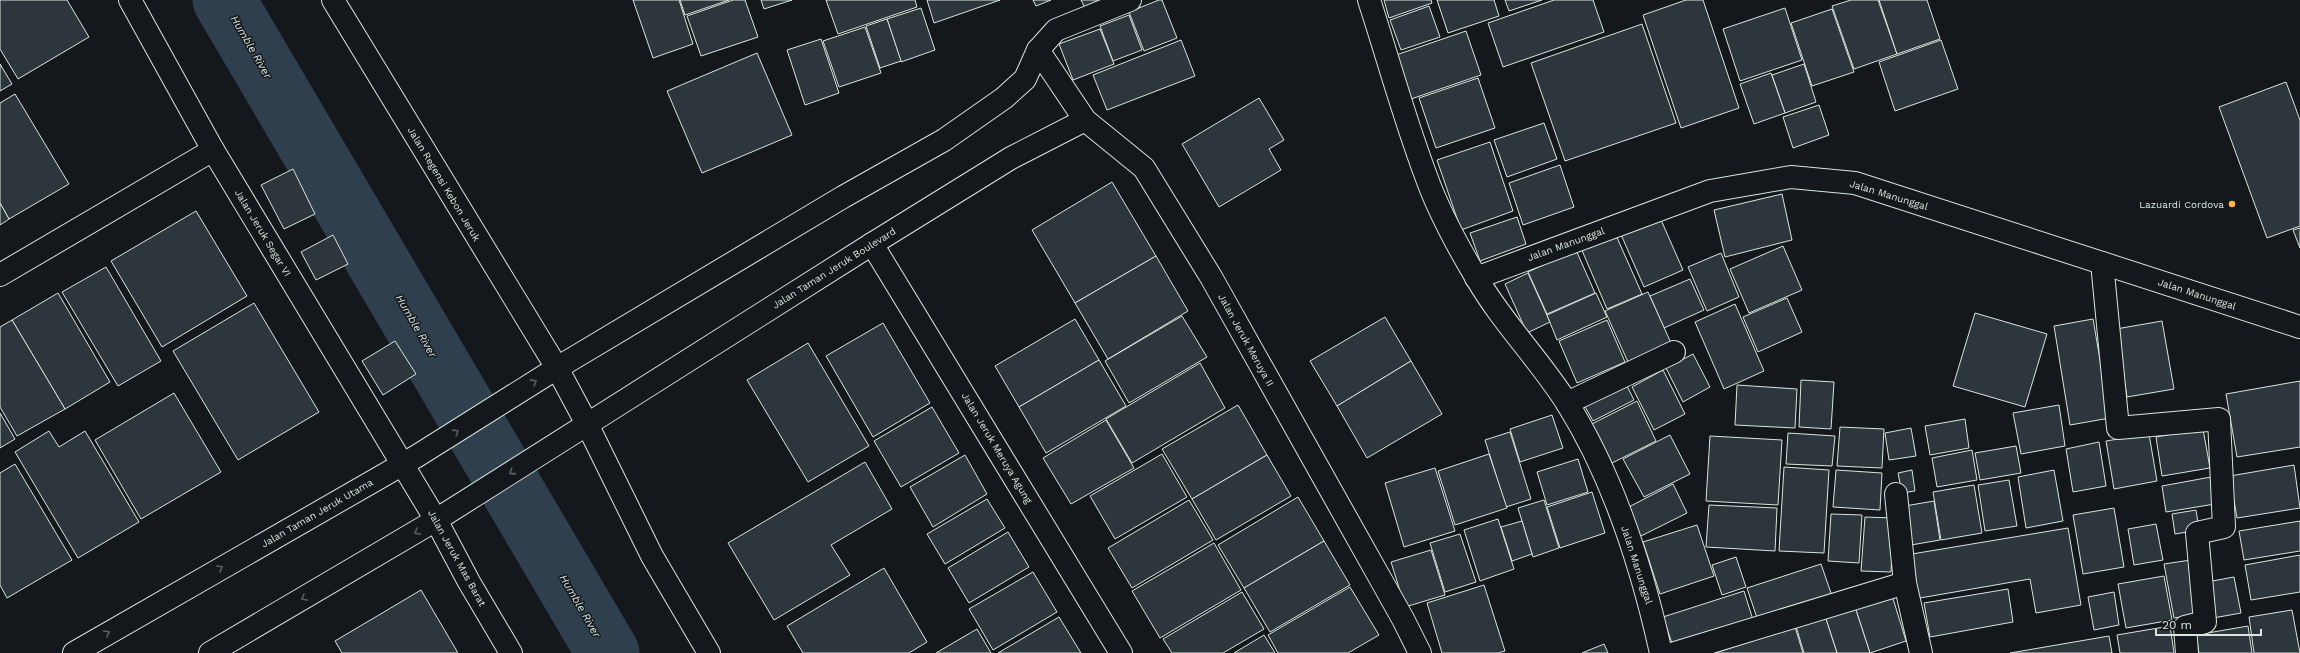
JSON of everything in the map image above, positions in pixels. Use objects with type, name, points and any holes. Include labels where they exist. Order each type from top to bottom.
[{"type":"street","name":"Jalan Jeruk Segar VI","points":[[130,0],[213,150],[402,463]]},
{"type":"street","name":"Jalan Regensi Kebon Jeruk","points":[[333,0],[557,368],[587,424],[652,556],[710,653]]},
{"type":"street","points":[[557,368],[843,197],[944,140],[1004,98],[1025,79],[1038,50],[1056,30],[1130,0]]},
{"type":"street","name":"Jalan Manunggal","points":[[1369,0],[1426,177],[1476,278],[1567,403],[1597,460],[1624,525],[1652,609],[1661,653]]},
{"type":"street","name":"Jalan Jeruk Meruya II","points":[[1038,50],[1085,120],[1144,168],[1210,278],[1399,612],[1417,652]]},
{"type":"street","name":"Jalan Taman Jeruk Boulevard","points":[[587,424],[1011,158],[1085,120]]},
{"type":"street","points":[[0,275],[213,150]]},
{"type":"street","name":"Jalan Manunggal","points":[[1476,278],[1710,191],[1791,177],[1855,183],[2300,327]]},
{"type":"street","name":"Jalan Jeruk Meruya Agung","points":[[872,244],[1121,653]]},
{"type":"street","points":[[2102,263],[2118,428],[2219,419],[2224,527],[2197,533],[2205,622],[2185,627],[2187,653]]},
{"type":"street","points":[[1567,403],[1674,352]]},
{"type":"street","name":"Jalan Taman Jeruk Utama","points":[[74,653],[423,452],[557,368]]},
{"type":"street","points":[[210,653],[436,520],[587,424]]},
{"type":"street","name":"Jalan Jeruk Mas Barat","points":[[402,463],[511,653]]},
{"type":"street","points":[[1896,494],[1905,583],[1921,653]]},
{"type":"street","points":[[1675,653],[1905,583]]},
{"type":"building","points":[[0,0],[67,0],[89,37],[18,79],[0,49]]},
{"type":"building","points":[[633,0],[679,0],[693,44],[653,58]]},
{"type":"building","points":[[680,0],[729,0],[685,15]]},
{"type":"building","points":[[733,0],[745,0],[758,37],[701,56],[687,16]]},
{"type":"building","points":[[761,0],[792,0],[764,9]]},
{"type":"building","points":[[826,0],[915,0],[917,7],[838,34]]},
{"type":"building","points":[[927,0],[1000,0],[934,23]]},
{"type":"building","points":[[1033,0],[1051,0],[1036,6]]},
{"type":"building","points":[[1081,0],[1104,0],[1085,8]]},
{"type":"building","points":[[1162,0],[1177,38],[1144,51],[1129,12]]},
{"type":"building","points":[[1384,0],[1431,0],[1432,3],[1389,18]]},
{"type":"building","points":[[1437,0],[1494,0],[1499,16],[1448,33]]},
{"type":"building","points":[[1505,0],[1542,0],[1509,11]]},
{"type":"building","points":[[1554,0],[1593,0],[1604,32],[1503,67],[1488,23]]},
{"type":"building","points":[[1686,0],[1703,0],[1739,108],[1681,128],[1643,15]]},
{"type":"building","points":[[1851,0],[1878,0],[1897,54],[1854,69],[1832,6]]},
{"type":"building","points":[[1879,0],[1927,0],[1940,39],[1897,54]]},
{"type":"building","points":[[1429,6],[1440,37],[1401,50],[1390,20]]},
{"type":"building","points":[[921,8],[935,50],[901,62],[887,19]]},
{"type":"building","points":[[1785,8],[1802,60],[1740,81],[1723,29]]},
{"type":"building","points":[[1832,9],[1854,72],[1812,86],[1791,23]]},
{"type":"building","points":[[1129,15],[1142,50],[1113,61],[1100,26]]},
{"type":"building","points":[[887,19],[901,61],[880,68],[866,26]]},
{"type":"building","points":[[1642,24],[1676,123],[1565,161],[1531,63]]},
{"type":"building","points":[[865,27],[881,73],[839,87],[823,41]]},
{"type":"building","points":[[1100,29],[1114,64],[1073,80],[1059,44]]},
{"type":"building","points":[[1466,31],[1481,75],[1411,99],[1396,55]]},
{"type":"building","points":[[821,39],[839,93],[805,105],[787,50]]},
{"type":"building","points":[[1181,40],[1195,76],[1107,110],[1093,75]]},
{"type":"building","points":[[1941,40],[1958,89],[1895,111],[1879,62]]},
{"type":"building","points":[[757,53],[792,135],[702,173],[667,91]]},
{"type":"building","points":[[0,64],[12,84],[0,91]]},
{"type":"building","points":[[1804,64],[1816,102],[1785,113],[1772,75]]},
{"type":"building","points":[[1771,73],[1785,113],[1754,124],[1740,84]]},
{"type":"building","points":[[1478,78],[1495,128],[1436,148],[1419,98]]},
{"type":"building","points":[[2286,82],[2300,120],[2300,226],[2267,238],[2219,107]]},
{"type":"building","points":[[15,94],[69,184],[9,219],[0,203],[0,103]]},
{"type":"building","points":[[1259,98],[1284,140],[1269,149],[1281,170],[1219,207],[1182,144]]},
{"type":"building","points":[[1819,105],[1829,135],[1793,148],[1783,117]]},
{"type":"building","points":[[1544,123],[1557,159],[1507,177],[1494,140]]},
{"type":"building","points":[[1490,142],[1513,211],[1461,230],[1437,160]]},
{"type":"building","points":[[1560,165],[1574,207],[1523,225],[1509,183]]},
{"type":"building","points":[[293,169],[315,214],[284,229],[261,185]]},
{"type":"building","points":[[1112,182],[1156,256],[1075,303],[1032,230]]},
{"type":"building","points":[[1782,194],[1792,240],[1725,257],[1714,210]]},
{"type":"building","points":[[0,203],[9,219],[0,225]]},
{"type":"building","points":[[196,211],[247,296],[162,347],[111,261]]},
{"type":"building","points":[[1658,213],[1683,270],[1644,287],[1619,230]]},
{"type":"building","points":[[1517,217],[1526,244],[1480,261],[1470,233]]},
{"type":"building","points":[[2300,228],[2300,248],[2293,230]]},
{"type":"building","points":[[1615,233],[1642,294],[1607,309],[1581,248]]},
{"type":"building","points":[[333,235],[348,264],[316,280],[301,252]]},
{"type":"building","points":[[1783,246],[1802,290],[1749,313],[1730,269]]},
{"type":"building","points":[[1576,250],[1595,293],[1547,314],[1528,272]]},
{"type":"building","points":[[1721,253],[1739,297],[1707,311],[1688,267]]},
{"type":"building","points":[[1156,256],[1188,311],[1108,359],[1075,303]]},
{"type":"building","points":[[106,267],[161,361],[118,386],[62,292]]},
{"type":"building","points":[[1528,273],[1550,322],[1527,333],[1505,284]]},
{"type":"building","points":[[1690,279],[1704,310],[1664,328],[1650,296]]},
{"type":"building","points":[[1648,292],[1671,343],[1628,362],[1605,311]]},
{"type":"building","points":[[58,293],[110,382],[65,409],[12,320]]},
{"type":"building","points":[[1596,293],[1607,317],[1557,340],[1547,315]]},
{"type":"building","points":[[1787,298],[1802,332],[1758,352],[1743,317]]},
{"type":"building","points":[[254,303],[319,412],[238,460],[173,351]]},
{"type":"building","points":[[1735,304],[1764,371],[1724,389],[1695,322]]},
{"type":"building","points":[[1975,313],[2047,334],[2025,407],[1953,386]]},
{"type":"building","points":[[1182,316],[1207,357],[1129,403],[1105,361]]},
{"type":"building","points":[[1385,317],[1411,361],[1337,406],[1310,361]]},
{"type":"building","points":[[1075,319],[1099,360],[1019,407],[995,366]]},
{"type":"building","points":[[2093,319],[2110,418],[2070,425],[2054,326]]},
{"type":"building","points":[[12,320],[65,409],[17,436],[0,407],[0,327]]},
{"type":"building","points":[[1607,320],[1625,362],[1577,383],[1559,341]]},
{"type":"building","points":[[2162,321],[2174,389],[2127,397],[2116,329]]},
{"type":"building","points":[[883,323],[930,403],[873,437],[826,356]]},
{"type":"building","points":[[395,341],[416,374],[383,395],[362,361]]},
{"type":"building","points":[[808,343],[869,446],[808,482],[747,380]]},
{"type":"building","points":[[1693,354],[1710,387],[1683,402],[1666,368]]},
{"type":"building","points":[[1099,360],[1126,406],[1046,453],[1019,407]]},
{"type":"building","points":[[1411,361],[1442,414],[1367,458],[1337,406]]},
{"type":"building","points":[[1200,363],[1225,408],[1132,463],[1106,419]]},
{"type":"building","points":[[1663,370],[1685,414],[1654,430],[1632,387]]},
{"type":"building","points":[[1801,380],[1834,382],[1831,429],[1799,427]]},
{"type":"building","points":[[2300,381],[2300,447],[2237,457],[2226,394]]},
{"type":"building","points":[[1625,382],[1634,400],[1593,421],[1583,403]]},
{"type":"building","points":[[1737,385],[1797,389],[1795,428],[1735,425]]},
{"type":"building","points":[[174,393],[221,472],[141,519],[95,440]]},
{"type":"building","points":[[1637,401],[1656,441],[1612,463],[1592,424]]},
{"type":"building","points":[[1238,405],[1267,455],[1192,499],[1162,449]]},
{"type":"building","points":[[2059,405],[2065,446],[2021,454],[2013,413]]},
{"type":"building","points":[[932,407],[959,453],[901,487],[874,441]]},
{"type":"building","points":[[0,413],[15,439],[0,448]]},
{"type":"building","points":[[1552,415],[1563,448],[1520,462],[1510,429]]},
{"type":"building","points":[[1965,419],[1969,448],[1930,455],[1925,426]]},
{"type":"building","points":[[1106,420],[1134,468],[1071,504],[1043,458]]},
{"type":"building","points":[[1840,427],[1884,429],[1882,468],[1837,466]]},
{"type":"building","points":[[1911,428],[1916,456],[1889,460],[1885,433]]},
{"type":"building","points":[[2203,429],[2210,468],[2162,476],[2156,437]]},
{"type":"building","points":[[49,431],[59,447],[85,431],[139,522],[78,558],[15,452]]},
{"type":"building","points":[[1510,432],[1531,499],[1506,507],[1485,440]]},
{"type":"building","points":[[1788,433],[1835,436],[1832,466],[1786,464]]},
{"type":"building","points":[[2149,434],[2157,481],[2114,489],[2106,441]]},
{"type":"building","points":[[1670,435],[1690,474],[1644,497],[1623,459]]},
{"type":"building","points":[[1710,436],[1782,440],[1778,505],[1706,501]]},
{"type":"building","points":[[2099,442],[2106,486],[2073,492],[2066,449]]},
{"type":"building","points":[[2016,446],[2021,473],[1980,480],[1975,453]]},
{"type":"building","points":[[1972,450],[1977,480],[1937,487],[1932,458]]},
{"type":"building","points":[[1162,454],[1187,497],[1115,539],[1090,496]]},
{"type":"building","points":[[1489,454],[1507,508],[1455,525],[1438,471]]},
{"type":"building","points":[[965,455],[987,494],[933,527],[910,487]]},
{"type":"building","points":[[1267,455],[1291,496],[1216,540],[1192,499]]},
{"type":"building","points":[[1578,459],[1588,492],[1547,505],[1537,472]]},
{"type":"building","points":[[865,462],[892,509],[831,545],[850,575],[774,620],[728,543]]},
{"type":"building","points":[[15,464],[72,560],[7,598],[0,585],[0,473]]},
{"type":"building","points":[[2294,465],[2300,508],[2237,518],[2230,476]]},
{"type":"building","points":[[1784,467],[1829,470],[1824,553],[1779,551]]},
{"type":"building","points":[[1435,468],[1455,531],[1404,547],[1385,483]]},
{"type":"building","points":[[1836,470],[1882,473],[1880,510],[1833,507]]},
{"type":"building","points":[[1912,470],[1915,491],[1902,493],[1898,473]]},
{"type":"building","points":[[2054,470],[2063,521],[2026,528],[2018,477]]},
{"type":"building","points":[[2211,477],[2215,504],[2166,512],[2162,486]]},
{"type":"building","points":[[2009,480],[2017,526],[1985,531],[1978,485]]},
{"type":"building","points":[[1673,484],[1687,513],[1639,537],[1625,509]]},
{"type":"building","points":[[1974,485],[1982,533],[1941,540],[1933,492]]},
{"type":"building","points":[[1592,492],[1605,533],[1560,548],[1547,507]]},
{"type":"building","points":[[1298,497],[1324,541],[1244,588],[1218,545]]},
{"type":"building","points":[[987,499],[1005,528],[945,564],[927,534]]},
{"type":"building","points":[[1189,500],[1213,540],[1132,588],[1108,548]]},
{"type":"building","points":[[1544,500],[1559,548],[1533,557],[1518,508]]},
{"type":"building","points":[[1934,501],[1940,540],[1911,545],[1905,506]]},
{"type":"building","points":[[1709,505],[1777,508],[1775,551],[1706,547]]},
{"type":"building","points":[[2114,508],[2124,567],[2083,574],[2073,515]]},
{"type":"building","points":[[2196,510],[2199,530],[2175,534],[2172,514]]},
{"type":"building","points":[[1831,514],[1862,515],[1859,563],[1828,561]]},
{"type":"building","points":[[1865,517],[1894,518],[1891,572],[1861,571]]},
{"type":"building","points":[[1498,519],[1514,569],[1480,581],[1464,530]]},
{"type":"building","points":[[1522,521],[1532,554],[1512,561],[1501,527]]},
{"type":"building","points":[[2300,521],[2300,551],[2244,560],[2239,531]]},
{"type":"building","points":[[2156,524],[2163,560],[2134,565],[2128,529]]},
{"type":"building","points":[[1697,525],[1714,576],[1660,594],[1643,542]]},
{"type":"building","points":[[2068,528],[2081,605],[2036,613],[2030,579],[1914,599],[1906,555]]},
{"type":"building","points":[[1008,532],[1029,567],[969,603],[948,568]]},
{"type":"building","points":[[1460,534],[1476,582],[1445,592],[1430,543]]},
{"type":"building","points":[[1324,541],[1350,585],[1270,632],[1244,588]]},
{"type":"building","points":[[1214,543],[1241,590],[1160,638],[1132,591]]},
{"type":"building","points":[[1431,550],[1445,595],[1405,607],[1391,562]]},
{"type":"building","points":[[2300,555],[2300,592],[2251,600],[2245,565]]},
{"type":"building","points":[[1736,557],[1746,587],[1722,595],[1712,565]]},
{"type":"building","points":[[2191,560],[2200,614],[2174,618],[2164,564]]},
{"type":"building","points":[[1821,564],[1832,596],[1758,621],[1747,588]]},
{"type":"building","points":[[884,568],[927,642],[909,653],[803,653],[787,626]]},
{"type":"building","points":[[1033,572],[1057,612],[993,650],[969,609]]},
{"type":"building","points":[[2164,576],[2172,620],[2126,628],[2118,584]]},
{"type":"building","points":[[2234,577],[2241,613],[2213,618],[2207,582]]},
{"type":"building","points":[[1484,585],[1505,651],[1498,653],[1442,653],[1427,603]]},
{"type":"building","points":[[1350,587],[1379,635],[1348,653],[1278,653],[1268,635]]},
{"type":"building","points":[[2008,589],[2013,622],[1930,637],[1924,603]]},
{"type":"building","points":[[421,590],[458,653],[342,653],[335,641]]},
{"type":"building","points":[[1744,591],[1754,623],[1674,649],[1663,617]]},
{"type":"building","points":[[1242,592],[1264,629],[1223,653],[1172,653],[1163,639]]},
{"type":"building","points":[[1891,592],[1906,641],[1870,653],[1854,604]]},
{"type":"building","points":[[2114,592],[2119,625],[2094,630],[2088,597]]},
{"type":"building","points":[[1854,604],[1870,653],[1837,653],[1824,613]]},
{"type":"building","points":[[2292,610],[2300,653],[2254,653],[2249,617]]},
{"type":"building","points":[[1824,613],[1837,653],[1804,653],[1795,623]]},
{"type":"building","points":[[1059,617],[1081,653],[998,653]]},
{"type":"building","points":[[2170,626],[2174,653],[2120,653],[2117,635]]},
{"type":"building","points":[[2248,626],[2252,653],[2199,653],[2196,635]]},
{"type":"building","points":[[1795,627],[1803,653],[1715,653]]},
{"type":"building","points":[[977,629],[991,653],[936,653]]},
{"type":"building","points":[[1264,635],[1275,653],[1234,653]]},
{"type":"building","points":[[2109,636],[2112,653],[2010,653]]},
{"type":"building","points":[[1604,644],[1608,653],[1582,653]]},
{"type":"waterway","name":"Humble River","points":[[224,0],[608,653]]},
{"type":"place","name":"Lazuardi Cordova","points":[[2232,204]]}]
